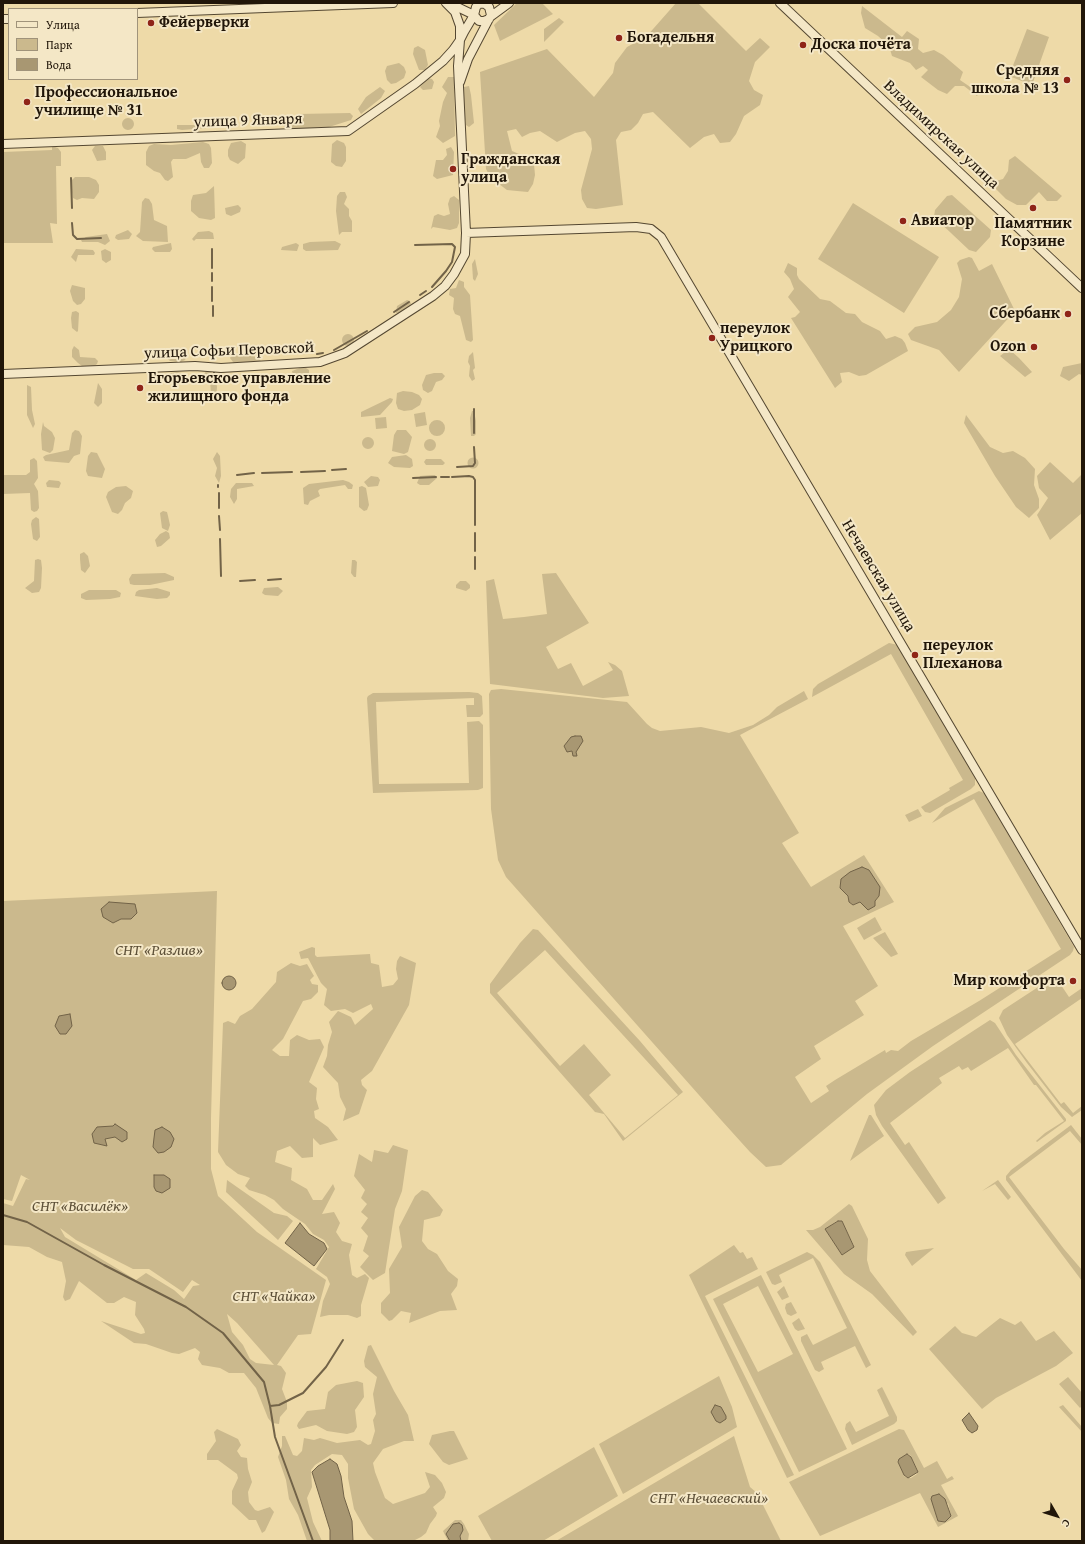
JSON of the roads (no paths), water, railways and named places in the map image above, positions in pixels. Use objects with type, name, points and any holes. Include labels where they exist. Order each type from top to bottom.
[{"type":"street","points":[[138,13],[393,3]]},
{"type":"street","points":[[447,3],[474,15],[479,20],[489,18],[509,3]]},
{"type":"street","points":[[447,3],[452,7],[458,18],[460,40],[458,66],[466,233]]},
{"type":"street","points":[[459,85],[468,59],[489,18],[491,9],[483,3],[476,7],[474,15]]},
{"type":"street","name":"Владимирская улица","points":[[780,3],[1082,288]]},
{"type":"street","name":"улица 9 Января","points":[[3,144],[348,131],[364,121],[433,70],[453,50],[474,15]]},
{"type":"street","name":"Нечаевская улица","points":[[466,233],[636,227],[651,229],[661,237],[1082,950]]},
{"type":"street","name":"улица Софьи Перовской","points":[[3,374],[195,366],[221,368],[320,362],[345,353],[433,296],[445,286],[454,274],[465,254],[466,233]]},
{"type":"water","points":[[581,736],[583,741],[576,752],[577,756],[573,756],[572,751],[567,752],[564,746],[571,737]]},
{"type":"water","points":[[862,867],[869,870],[880,887],[879,896],[875,901],[875,906],[868,910],[860,902],[853,905],[849,902],[848,896],[840,888],[841,879],[850,872]]},
{"type":"water","points":[[109,902],[135,904],[137,913],[131,919],[121,919],[113,923],[103,917],[101,909]]},
{"type":"water","points":[[229,976],[234,978],[236,983],[234,988],[229,990],[224,988],[222,983],[224,978]]},
{"type":"water","points":[[70,1014],[72,1026],[66,1034],[60,1034],[55,1026],[59,1016]]},
{"type":"water","points":[[115,1124],[127,1132],[127,1139],[122,1142],[115,1137],[105,1139],[107,1146],[94,1143],[92,1134],[97,1127],[113,1126]]},
{"type":"water","points":[[162,1127],[170,1132],[174,1139],[171,1147],[164,1152],[158,1153],[153,1147],[155,1130]]},
{"type":"water","points":[[154,1175],[164,1175],[170,1179],[170,1188],[162,1193],[156,1191],[154,1187]]},
{"type":"water","points":[[838,1221],[842,1221],[854,1247],[842,1255],[825,1229]]},
{"type":"water","points":[[300,1223],[309,1234],[324,1243],[327,1249],[314,1266],[285,1243]]},
{"type":"water","points":[[715,1405],[721,1407],[726,1416],[726,1419],[720,1423],[716,1421],[711,1412]]},
{"type":"water","points":[[969,1413],[978,1426],[977,1430],[972,1433],[968,1430],[962,1420]]},
{"type":"water","points":[[907,1454],[911,1457],[918,1472],[908,1478],[904,1475],[898,1462],[899,1459]]},
{"type":"water","points":[[330,1459],[337,1464],[341,1476],[344,1497],[352,1521],[353,1541],[330,1541],[330,1530],[312,1472],[318,1466]]},
{"type":"water","points":[[939,1494],[945,1499],[951,1516],[945,1522],[938,1521],[931,1499],[932,1496]]},
{"type":"water","points":[[459,1523],[462,1525],[463,1530],[460,1536],[461,1541],[450,1541],[446,1534],[453,1524]]},
{"type":"waterway","points":[[71,178],[72,208]]},
{"type":"waterway","points":[[72,223],[73,235],[77,239],[101,238]]},
{"type":"waterway","points":[[415,245],[452,244],[455,247],[452,262],[432,287]]},
{"type":"waterway","points":[[212,249],[212,268]]},
{"type":"waterway","points":[[212,273],[212,281]]},
{"type":"waterway","points":[[212,287],[212,301]]},
{"type":"waterway","points":[[420,295],[426,291]]},
{"type":"waterway","points":[[394,312],[409,302]]},
{"type":"waterway","points":[[213,306],[213,316]]},
{"type":"waterway","points":[[334,350],[367,331]]},
{"type":"waterway","points":[[213,346],[213,358]]},
{"type":"waterway","points":[[317,354],[323,353]]},
{"type":"waterway","points":[[214,372],[214,381]]},
{"type":"waterway","points":[[474,409],[474,433]]},
{"type":"waterway","points":[[457,467],[473,466],[475,463],[474,447]]},
{"type":"waterway","points":[[332,470],[346,469]]},
{"type":"waterway","points":[[301,472],[325,471]]},
{"type":"waterway","points":[[262,473],[292,472]]},
{"type":"waterway","points":[[237,475],[254,473]]},
{"type":"waterway","points":[[452,477],[469,476],[473,477],[475,480],[475,525]]},
{"type":"waterway","points":[[413,478],[436,477]]},
{"type":"waterway","points":[[441,477],[449,477]]},
{"type":"waterway","points":[[219,493],[219,508]]},
{"type":"waterway","points":[[219,516],[220,530]]},
{"type":"waterway","points":[[475,533],[475,551]]},
{"type":"waterway","points":[[220,539],[221,576]]},
{"type":"waterway","points":[[475,557],[475,569]]},
{"type":"waterway","points":[[268,580],[281,579]]},
{"type":"waterway","points":[[240,581],[255,580]]},
{"type":"waterway","points":[[3,1215],[27,1222],[104,1265],[186,1307],[223,1333],[264,1382],[275,1437],[313,1541]]},
{"type":"waterway","points":[[270,1406],[279,1405],[303,1393],[326,1367],[343,1340]]},
{"type":"place","name":"Фейерверки","points":[[151,23]]},
{"type":"place","name":"Богадельня","points":[[619,38]]},
{"type":"place","name":"Доска почёта","points":[[803,45]]},
{"type":"place","name":"Средняя школа № 13","points":[[1067,80]]},
{"type":"place","name":"Профессиональное училище № 31","points":[[27,102]]},
{"type":"place","name":"Гражданская улица","points":[[453,169]]},
{"type":"place","name":"Памятник Корзине","points":[[1033,208]]},
{"type":"place","name":"Авиатор","points":[[903,221]]},
{"type":"place","name":"Сбербанк","points":[[1068,314]]},
{"type":"place","name":"переулок Урицкого","points":[[712,338]]},
{"type":"place","name":"Ozon","points":[[1034,347]]},
{"type":"place","name":"Егорьевское управление жилищного фонда","points":[[140,388]]},
{"type":"place","name":"переулок Плеханова","points":[[915,655]]},
{"type":"place","name":"Мир комфорта","points":[[1073,981]]},
{"type":"park label","name":"СНТ «Разлив»","points":[[159,951]]},
{"type":"park label","name":"СНТ «Василёк»","points":[[80,1207]]},
{"type":"park label","name":"СНТ «Чайка»","points":[[274,1297]]},
{"type":"park label","name":"СНТ «Нечаевский»","points":[[709,1499]]}]
